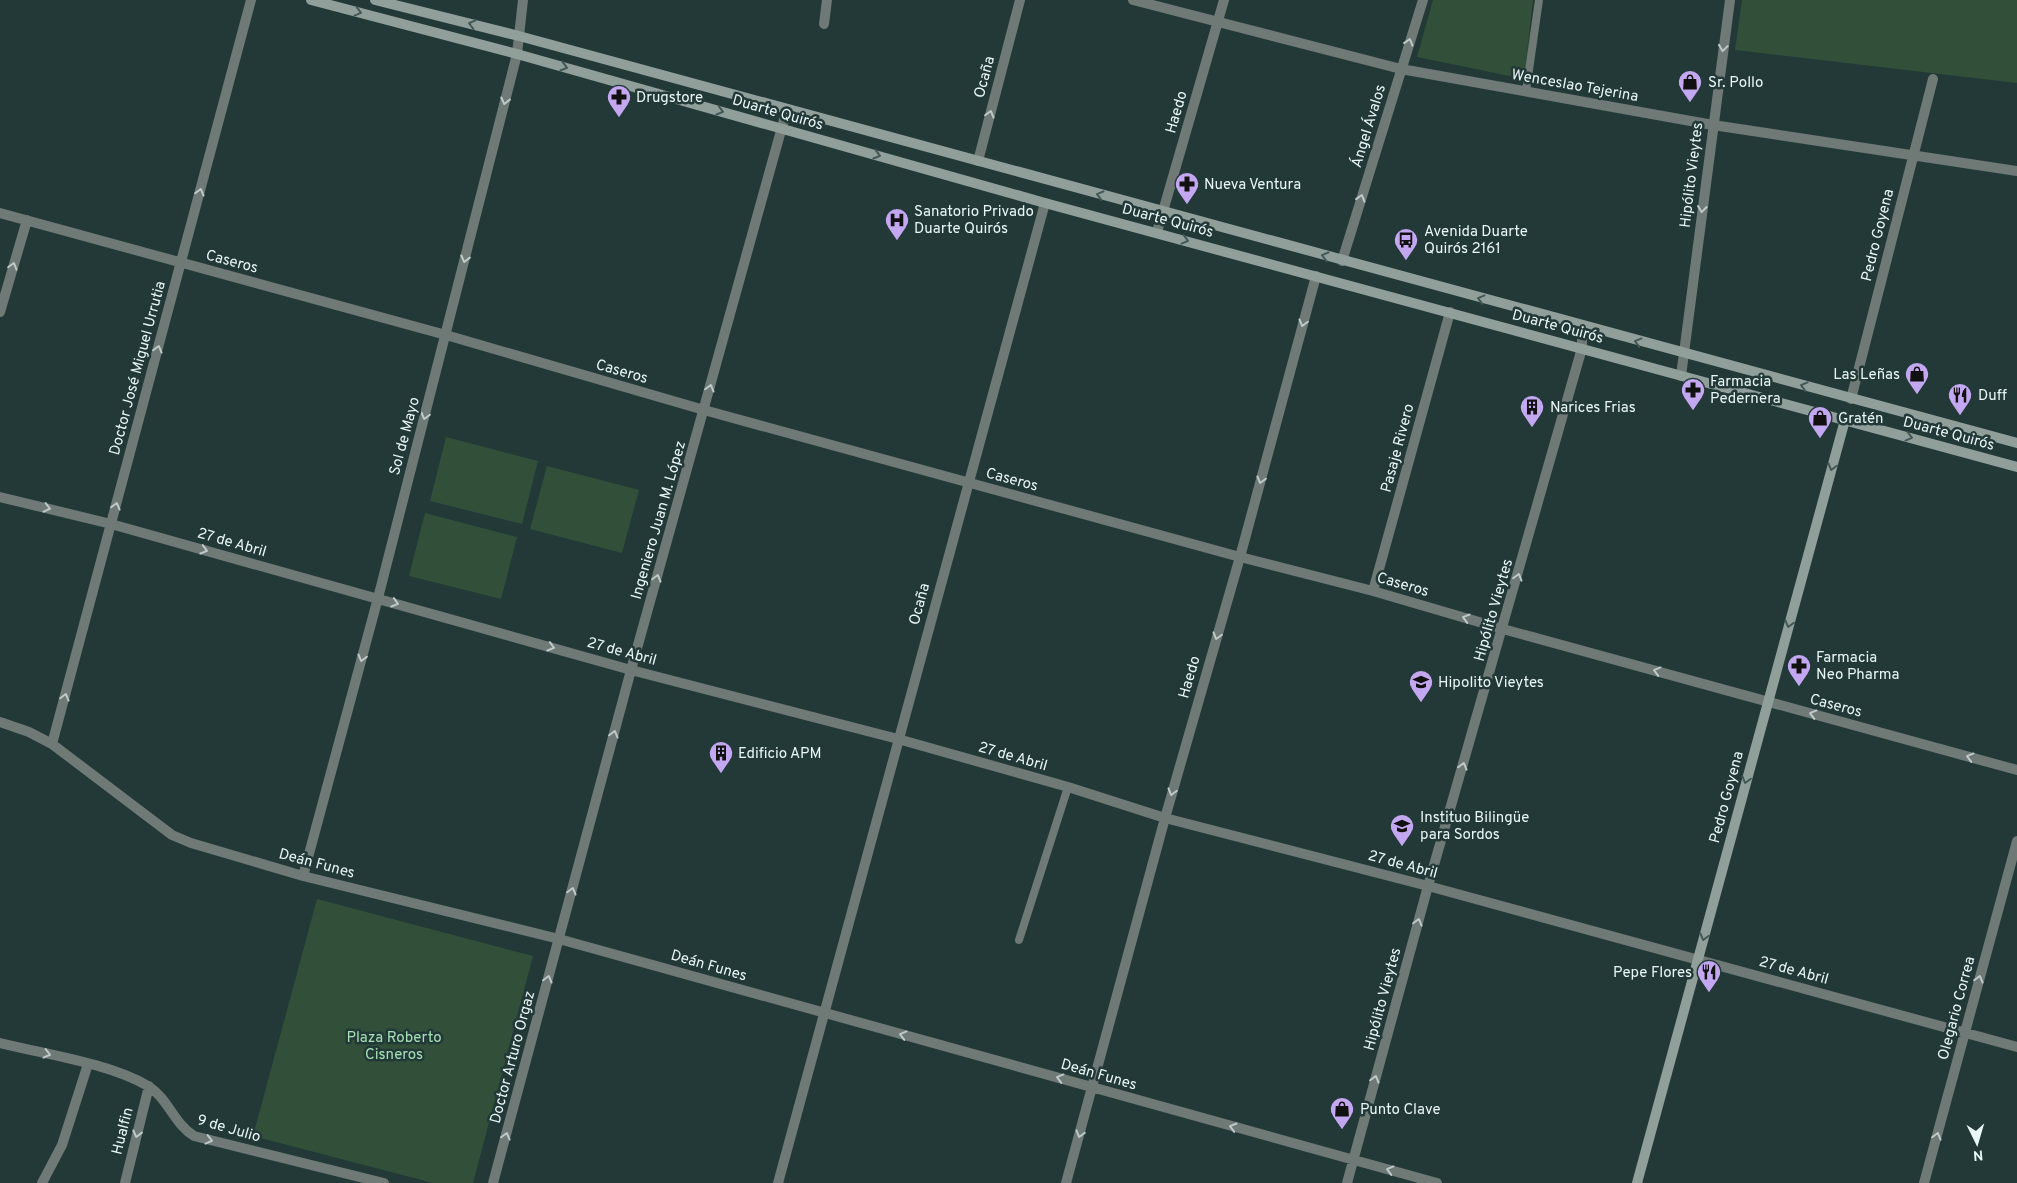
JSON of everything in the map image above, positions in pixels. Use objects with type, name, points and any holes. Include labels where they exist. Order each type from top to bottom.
[{"type":"main road","name":"Duarte Quirós","points":[[311,0],[517,54],[1045,203],[2017,467]]},
{"type":"main road","name":"Duarte Quirós","points":[[376,0],[519,36],[1685,355],[2017,443]]},
{"type":"main road","name":"Pedro Goyena","points":[[1637,1183],[1845,420]]},
{"type":"street","name":"Doctor José Miguel Urrutia","points":[[52,744],[251,0]]},
{"type":"street","name":"Sol de Mayo","points":[[303,876],[378,598],[517,54],[523,0]]},
{"type":"street","points":[[824,24],[827,0]]},
{"type":"street","name":"Ocaña","points":[[978,161],[1020,0]]},
{"type":"street","name":"Wenceslao Tejerina","points":[[1133,0],[1401,69],[1713,125],[2017,171]]},
{"type":"street","name":"Haedo","points":[[1157,232],[1224,0]]},
{"type":"street","name":"Ángel Ávalos","points":[[1342,261],[1422,0]]},
{"type":"street","name":"Hipólito Vieytes","points":[[1681,376],[1730,0]]},
{"type":"street","name":"Pedro Goyena","points":[[1851,399],[1932,79]]},
{"type":"street","name":"Ingeniero Juan M. López","points":[[559,938],[631,670],[787,109]]},
{"type":"street","name":"Ocaña","points":[[778,1183],[1045,203]]},
{"type":"street","name":"Caseros","points":[[0,213],[446,335],[704,410],[968,483],[1373,591],[1503,629],[2017,770]]},
{"type":"street","points":[[0,312],[27,220]]},
{"type":"street","name":"Haedo","points":[[1066,1183],[1164,818],[1240,557],[1316,276]]},
{"type":"street","name":"Pasaje Rivero","points":[[1373,591],[1450,312]]},
{"type":"street","name":"Hipólito Vieytes","points":[[1347,1183],[1428,886],[1582,348],[1582,326]]},
{"type":"street","name":"27 de Abril","points":[[0,497],[111,524],[631,670],[898,739],[1068,787],[1164,818],[1428,886],[2017,1047]]},
{"type":"street","name":"Deán Funes","points":[[0,722],[29,732],[52,744],[172,836],[190,843],[303,876],[559,938],[1437,1183]]},
{"type":"street","name":"Olegario Correa","points":[[1924,1183],[2017,841]]},
{"type":"street","name":"Doctor Arturo Orgaz","points":[[493,1183],[559,938]]},
{"type":"street","name":"9 de Julio","points":[[0,1043],[88,1064],[149,1086],[162,1097],[186,1131],[194,1136],[384,1183]]},
{"type":"street","points":[[42,1183],[62,1145],[88,1064]]},
{"type":"street","name":"Hualfin","points":[[125,1183],[149,1086]]},
{"type":"lane","points":[[1526,91],[1539,0]]},
{"type":"lane","points":[[1020,940],[1068,787]]},
{"type":"green space","points":[[1433,0],[1533,0],[1524,79],[1417,57]]},
{"type":"green space","points":[[1742,0],[2017,0],[2017,83],[1735,50]]},
{"type":"green space","points":[[446,437],[538,461],[522,524],[430,501]]},
{"type":"green space","points":[[547,466],[639,490],[622,553],[530,529]]},
{"type":"green space","points":[[425,513],[517,537],[501,599],[409,576]]},
{"type":"green space","name":"Plaza Roberto Cisneros","points":[[317,899],[533,956],[473,1183],[433,1183],[253,1136]]},
{"type":"place","name":"Sr. Pollo","points":[[1690,103]]},
{"type":"place","name":"Drugstore","points":[[619,118]]},
{"type":"place","name":"Nueva Ventura","points":[[1187,205]]},
{"type":"place","name":"Sanatorio Privado Duarte Quirós","points":[[897,241]]},
{"type":"place","name":"Avenida Duarte Quirós 2161","points":[[1406,261]]},
{"type":"place","name":"Las Leñas","points":[[1917,395]]},
{"type":"place","name":"Farmacia Pedernera","points":[[1693,411]]},
{"type":"place","name":"Duff","points":[[1960,416]]},
{"type":"place","name":"Narices Frias","points":[[1532,428]]},
{"type":"place","name":"Gratén","points":[[1820,439]]},
{"type":"place","name":"Farmacia Neo Pharma","points":[[1799,687]]},
{"type":"place","name":"Hipolito Vieytes","points":[[1421,703]]},
{"type":"place","name":"Edificio APM","points":[[721,774]]},
{"type":"place","name":"Instituo Bilingüe para Sordos","points":[[1402,847]]},
{"type":"place","name":"Pepe Flores","points":[[1709,993]]},
{"type":"place","name":"Punto Clave","points":[[1342,1130]]}]
